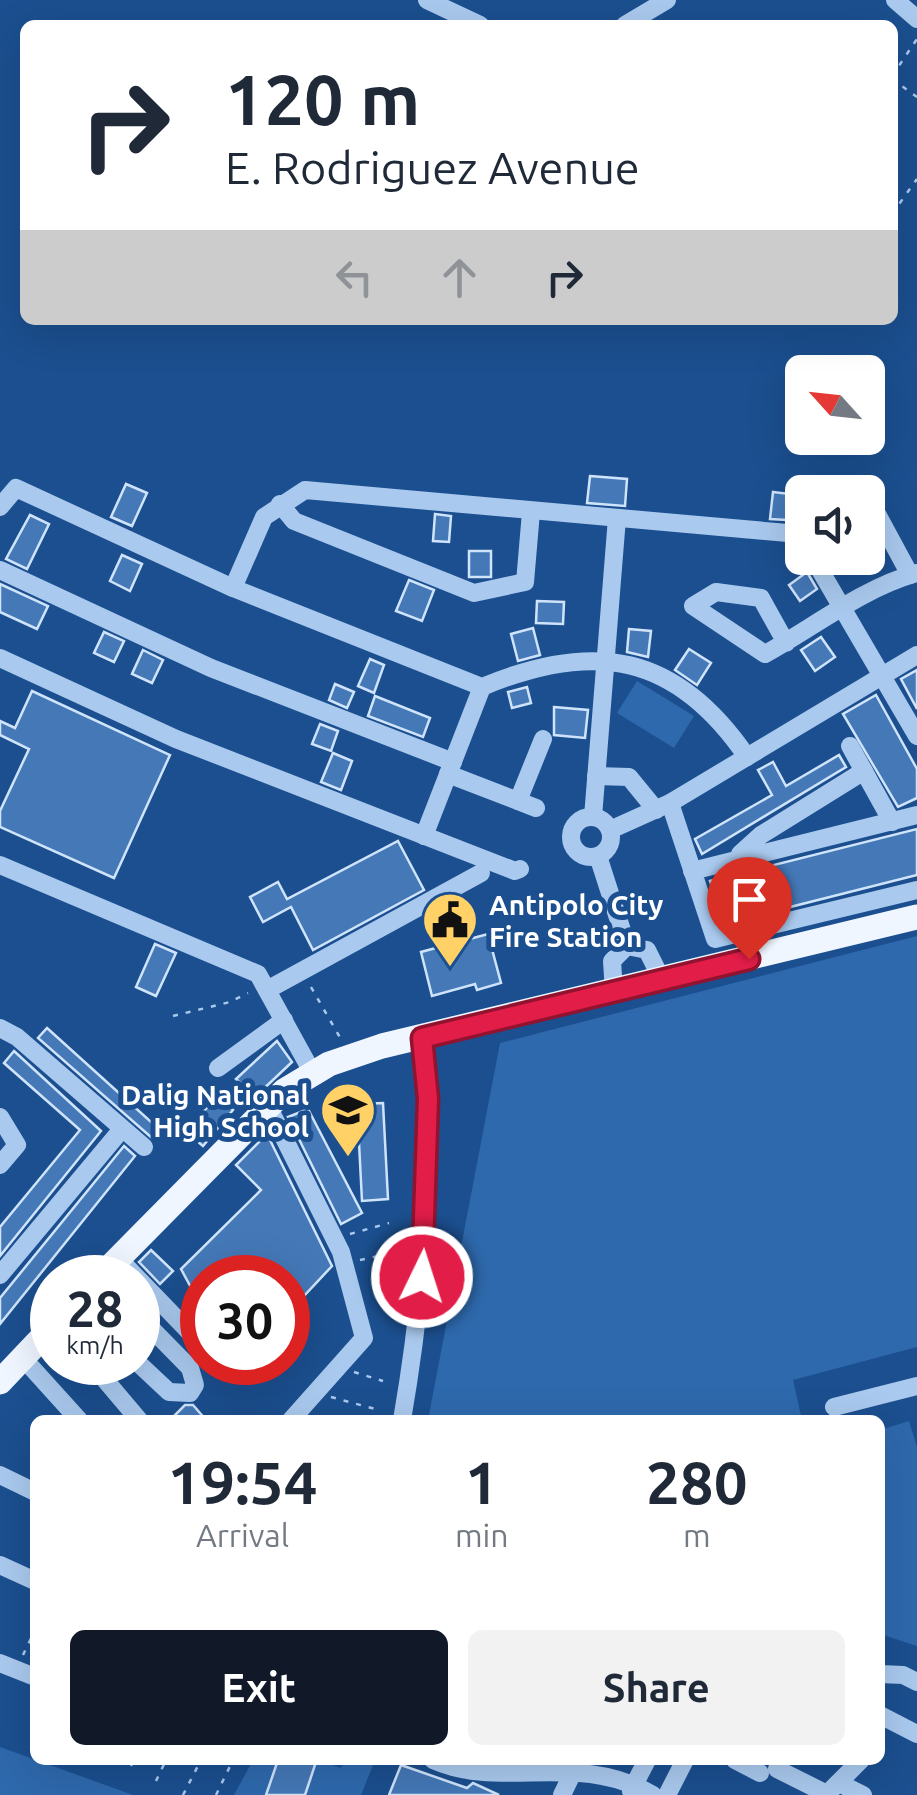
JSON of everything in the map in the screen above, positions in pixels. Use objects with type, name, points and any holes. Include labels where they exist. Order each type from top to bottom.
[{"type":"main road","points":[[121,1255],[268,1106],[312,1072],[350,1055],[917,917]]},
{"type":"main road","points":[[0,1382],[30,1351]]},
{"type":"street","points":[[426,0],[469,20]]},
{"type":"street","points":[[633,20],[667,0]]},
{"type":"street","points":[[894,0],[917,19]]},
{"type":"street","points":[[0,507],[16,488],[233,588],[482,687],[545,664],[606,662],[649,670],[685,689],[719,716],[747,757]]},
{"type":"street","points":[[233,588],[264,517],[305,490],[785,533]]},
{"type":"street","points":[[280,504],[294,521],[474,593],[525,582],[531,512]]},
{"type":"street","points":[[593,817],[617,518]]},
{"type":"street","points":[[786,643],[761,598],[716,592],[693,606],[765,654],[786,643],[845,608],[913,574],[885,527]]},
{"type":"street","points":[[0,570],[211,668],[536,808]]},
{"type":"street","points":[[825,575],[917,736]]},
{"type":"street","points":[[610,830],[663,806],[917,655]]},
{"type":"street","points":[[0,658],[176,739],[520,870]]},
{"type":"street","points":[[424,836],[482,687]]},
{"type":"street","points":[[518,801],[543,739]]},
{"type":"street","points":[[850,746],[892,822]]},
{"type":"street","points":[[737,857],[762,835],[864,772]]},
{"type":"street","points":[[596,776],[628,776],[663,806],[692,871],[715,939],[917,890]]},
{"type":"street","points":[[692,871],[917,815]]},
{"type":"street","points":[[593,817],[610,830]]},
{"type":"street","points":[[593,817],[578,822],[571,840],[578,853],[598,856]]},
{"type":"street","points":[[598,856],[610,844],[610,830]]},
{"type":"street","points":[[598,856],[627,946]]},
{"type":"street","points":[[0,865],[258,974],[312,1072]]},
{"type":"street","points":[[265,987],[481,873]]},
{"type":"street","points":[[627,946],[647,950],[662,980]]},
{"type":"street","points":[[614,992],[612,961],[627,946]]},
{"type":"street","points":[[218,1068],[284,1020]]},
{"type":"street","points":[[0,1049],[8,1033],[144,1148]]},
{"type":"street","points":[[403,1415],[425,1248],[428,1099],[422,1038]]},
{"type":"street","points":[[268,1106],[334,1238],[364,1338],[296,1415]]},
{"type":"street","points":[[0,1117],[17,1145],[0,1165]]},
{"type":"street","points":[[0,1275],[122,1128]]},
{"type":"street","points":[[160,1301],[180,1321]]},
{"type":"street","points":[[160,1338],[190,1368],[195,1384],[190,1392],[169,1392],[160,1384]]},
{"type":"street","points":[[23,1358],[74,1415]]},
{"type":"street","points":[[110,1385],[136,1415]]},
{"type":"street","points":[[834,1407],[917,1386]]},
{"type":"street","points":[[0,1475],[30,1490]]},
{"type":"street","points":[[0,1565],[30,1579]]},
{"type":"street","points":[[885,1674],[902,1674],[917,1682]]},
{"type":"street","points":[[885,1718],[917,1734]]},
{"type":"street","points":[[454,1765],[471,1771],[569,1767],[652,1795]]},
{"type":"street","points":[[632,1790],[644,1765]]},
{"type":"street","points":[[667,1795],[682,1765]]},
{"type":"street","points":[[750,1765],[831,1791],[863,1795]]},
{"type":"street","points":[[831,1791],[856,1765]]},
{"type":"street","points":[[562,1795],[569,1767]]},
{"type":"path","points":[[898,68],[917,39]]},
{"type":"path","points":[[898,206],[917,179]]},
{"type":"path","points":[[173,1016],[230,1002],[265,987]]},
{"type":"path","points":[[311,988],[350,1055]]},
{"type":"path","points":[[334,1238],[389,1223]]},
{"type":"path","points":[[344,1263],[394,1253]]},
{"type":"path","points":[[338,1367],[383,1381]]},
{"type":"path","points":[[316,1393],[375,1409]]},
{"type":"path","points":[[8,1666],[30,1637]]},
{"type":"path","points":[[156,1781],[164,1765]]},
{"type":"path","points":[[183,1795],[198,1765]]},
{"type":"path","points":[[216,1795],[231,1765]]},
{"type":"shaded area","points":[[637,681],[694,716],[674,748],[617,713]]},
{"type":"shaded area","points":[[917,936],[917,1347],[793,1380],[801,1415],[429,1415],[500,1043]]},
{"type":"shaded area","points":[[909,1421],[917,1447],[917,1646],[885,1636],[885,1428]]},
{"type":"shaded area","points":[[0,1747],[30,1758],[30,1765],[50,1765],[133,1795],[0,1795]]},
{"type":"shaded area","points":[[250,1765],[373,1765],[361,1795],[234,1795]]},
{"type":"building","points":[[590,476],[627,479],[625,506],[587,503]]},
{"type":"building","points":[[126,484],[147,493],[132,526],[111,517]]},
{"type":"building","points":[[773,492],[785,493],[785,520],[770,519]]},
{"type":"building","points":[[435,514],[451,516],[449,542],[433,541]]},
{"type":"building","points":[[30,515],[49,524],[27,569],[6,559]]},
{"type":"building","points":[[469,551],[491,551],[491,577],[469,577]]},
{"type":"building","points":[[122,555],[142,564],[130,591],[110,581]]},
{"type":"building","points":[[809,575],[817,589],[800,601],[789,585]]},
{"type":"building","points":[[409,580],[434,590],[422,621],[396,611]]},
{"type":"building","points":[[0,584],[48,606],[37,629],[0,612]]},
{"type":"building","points":[[537,601],[564,602],[563,624],[536,623]]},
{"type":"building","points":[[533,628],[540,655],[518,661],[511,634]]},
{"type":"building","points":[[629,629],[651,631],[648,657],[627,652]]},
{"type":"building","points":[[104,632],[124,641],[114,662],[94,653]]},
{"type":"building","points":[[821,637],[835,657],[815,671],[801,650]]},
{"type":"building","points":[[689,649],[711,663],[697,685],[675,670]]},
{"type":"building","points":[[143,650],[163,660],[152,683],[132,674]]},
{"type":"building","points":[[370,659],[384,665],[374,693],[358,686]]},
{"type":"building","points":[[917,670],[917,709],[901,679]]},
{"type":"building","points":[[335,684],[354,692],[347,708],[329,700]]},
{"type":"building","points":[[527,687],[531,703],[512,708],[508,692]]},
{"type":"building","points":[[32,691],[170,755],[114,878],[0,827],[0,811],[29,749],[0,735],[0,721],[15,728]]},
{"type":"building","points":[[876,695],[917,769],[917,798],[898,807],[843,714]]},
{"type":"building","points":[[375,696],[430,718],[423,737],[368,716]]},
{"type":"building","points":[[554,707],[588,710],[585,738],[554,735]]},
{"type":"building","points":[[320,724],[338,731],[331,751],[312,744]]},
{"type":"building","points":[[333,753],[352,761],[341,790],[321,782]]},
{"type":"building","points":[[839,755],[846,767],[702,854],[695,839],[772,795],[758,770],[773,762],[786,786]]},
{"type":"building","points":[[917,829],[917,875],[723,924],[710,881]]},
{"type":"building","points":[[398,841],[424,890],[313,950],[291,907],[263,922],[250,897],[278,882],[287,899]]},
{"type":"building","points":[[488,934],[501,983],[477,990],[475,984],[432,996],[421,952]]},
{"type":"building","points":[[155,944],[176,953],[156,996],[136,987]]},
{"type":"building","points":[[47,1028],[160,1130],[152,1138],[38,1038]]},
{"type":"building","points":[[277,1041],[292,1062],[256,1096],[236,1079]]},
{"type":"building","points":[[14,1051],[101,1131],[0,1256],[0,1227],[80,1130],[4,1063]]},
{"type":"building","points":[[217,1096],[233,1110],[203,1146],[186,1132]]},
{"type":"building","points":[[383,1103],[388,1199],[362,1201],[357,1104]]},
{"type":"building","points":[[308,1109],[362,1213],[341,1224],[288,1117]]},
{"type":"building","points":[[267,1134],[332,1266],[310,1290],[310,1255],[195,1255],[261,1190],[236,1165]]},
{"type":"building","points":[[124,1146],[135,1156],[55,1255],[35,1255]]},
{"type":"building","points":[[160,1259],[173,1271],[160,1284]]},
{"type":"building","points":[[30,1261],[30,1287],[0,1324],[0,1298]]},
{"type":"building","points":[[185,1405],[193,1405],[202,1415],[175,1415]]},
{"type":"building","points":[[276,1765],[315,1765],[305,1795],[266,1795]]},
{"type":"building","points":[[401,1765],[467,1788],[473,1783],[499,1795],[389,1795]]},
{"type":"place","name":"Antipolo City Fire Station","points":[[450,969]]},
{"type":"place","name":"Dalig National High School","points":[[348,1159]]},
{"type":"route","points":[[422,1277],[428,1158],[422,1038],[749,959]]}]
